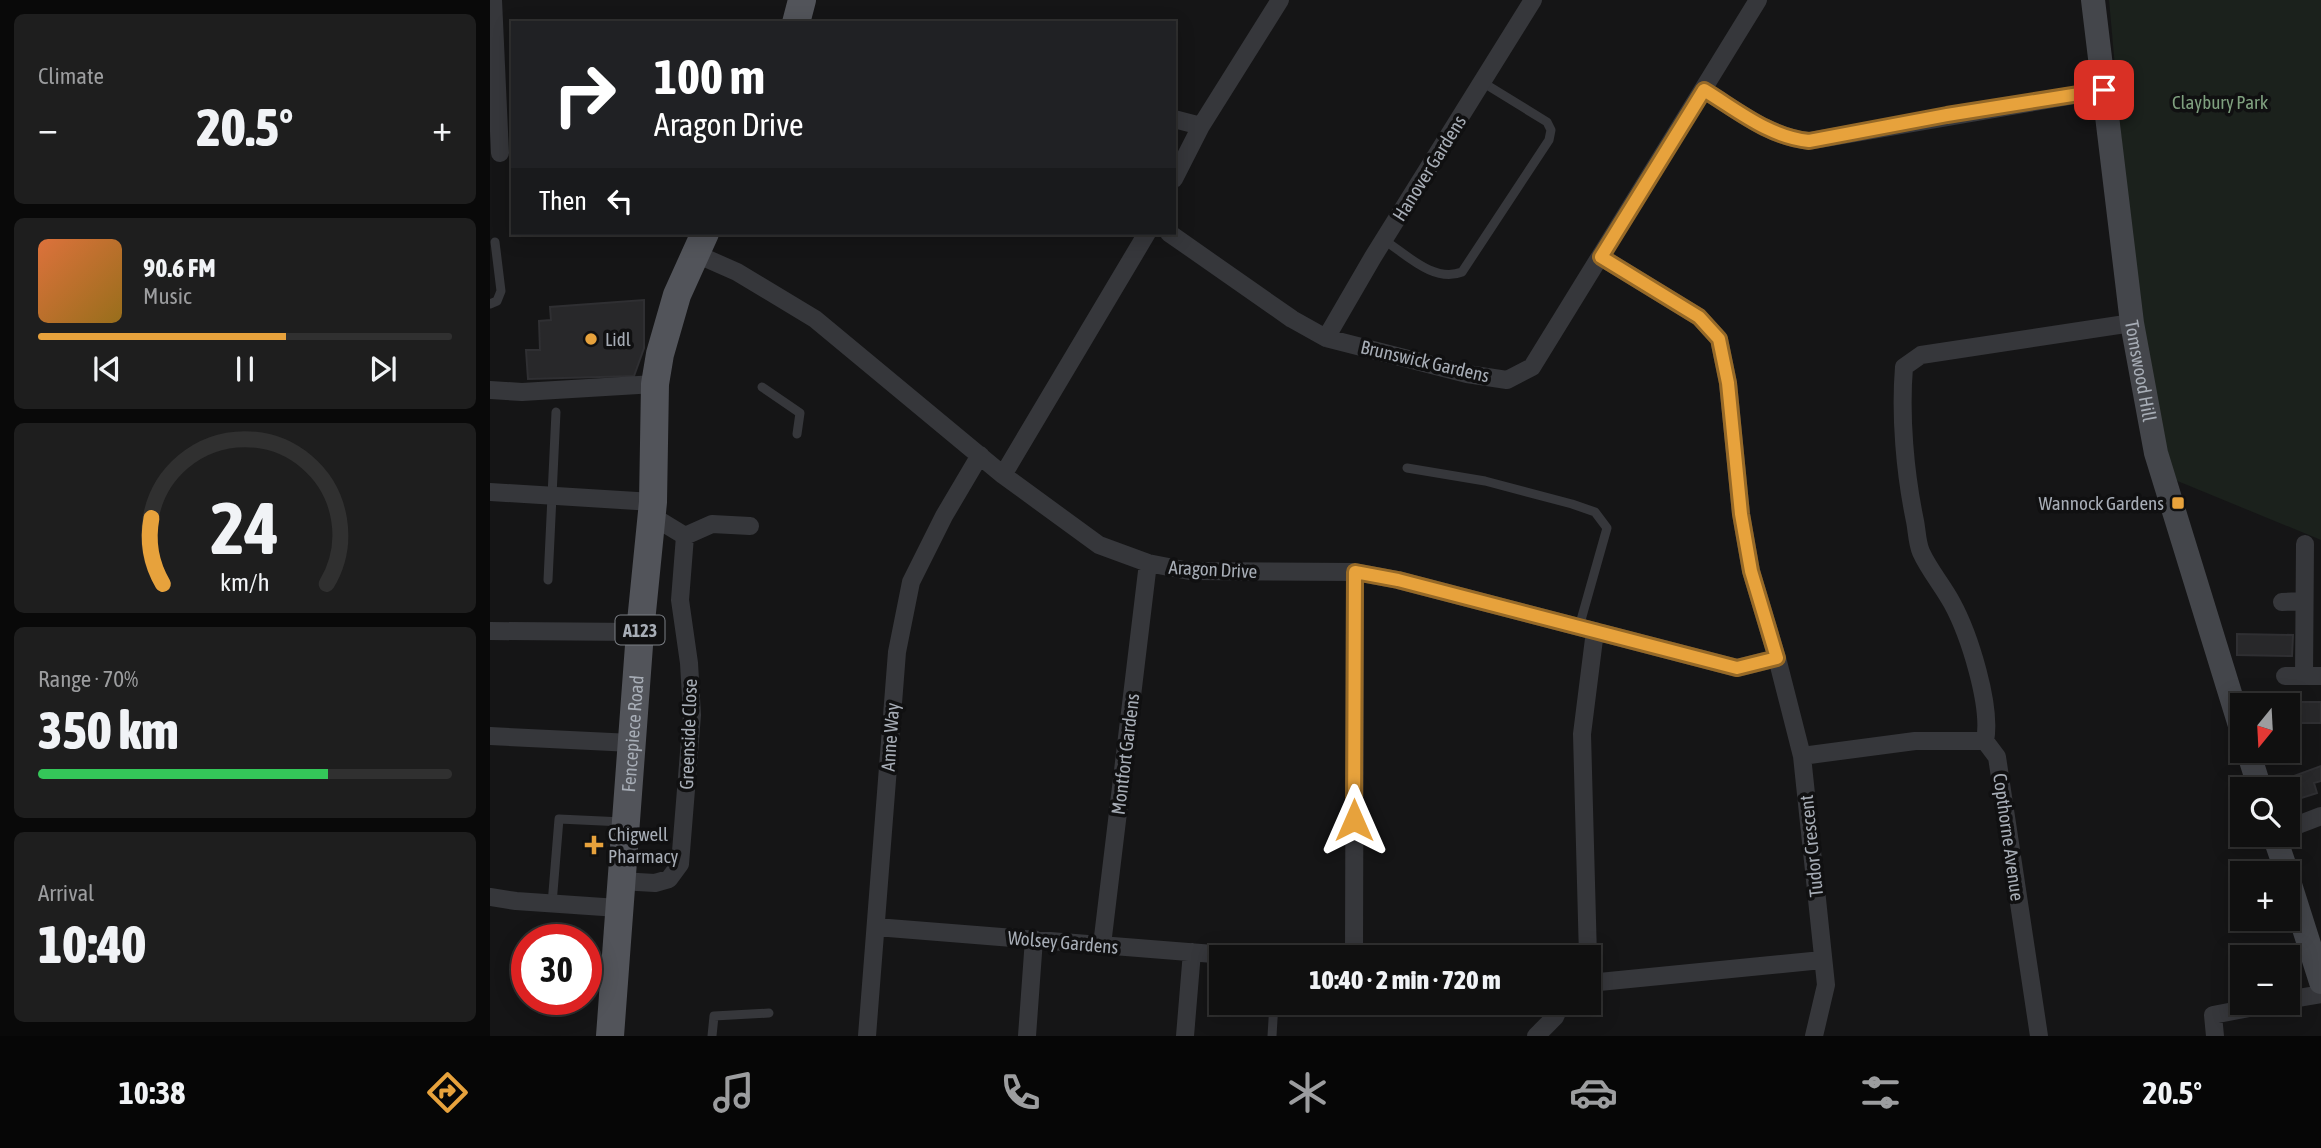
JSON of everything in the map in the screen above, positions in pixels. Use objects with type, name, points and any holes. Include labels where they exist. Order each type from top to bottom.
[{"type":"main road","points":[[797,21],[802,0]]},
{"type":"main road","name":"Fencepiece Road","points":[[610,1036],[619,894],[651,512],[654,384],[673,294],[699,243]]},
{"type":"street","points":[[492,0],[500,153]]},
{"type":"street","points":[[1176,175],[1200,125],[1280,0]]},
{"type":"street","name":"Hanover Gardens","points":[[1326,338],[1533,0]]},
{"type":"street","name":"Brunswick Gardens","points":[[1171,235],[1292,318],[1326,338],[1467,374],[1507,380],[1532,367],[1758,0]]},
{"type":"street","name":"Tomswood Hill","points":[[2093,0],[2132,323],[2155,453],[2230,694]]},
{"type":"street","points":[[1704,90],[1770,130],[1790,139],[1809,141],[1947,115],[2104,90]]},
{"type":"street","points":[[1176,119],[1200,125]]},
{"type":"street","points":[[1003,475],[1146,235]]},
{"type":"street","name":"Aragon Drive","points":[[699,243],[737,272],[815,319],[1003,475],[1099,545],[1149,564],[1189,571],[1355,572],[1398,580],[1737,668],[1777,658]]},
{"type":"street","name":"Tudor Crescent","points":[[1601,257],[1699,317],[1719,339],[1728,383],[1741,514],[1751,571],[1802,756],[1826,985],[1814,1036]]},
{"type":"street","points":[[1802,756],[1915,741],[1985,741],[1987,734],[1981,687],[1970,640],[1952,602],[1921,551],[1910,490],[1901,397],[1904,367],[1921,355],[2132,323]]},
{"type":"street","points":[[490,390],[523,392],[654,384]]},
{"type":"street","name":"Anne Way","points":[[867,1036],[897,652],[911,582],[944,516],[980,456]]},
{"type":"street","points":[[490,492],[554,496],[651,512],[685,536],[712,524],[750,526]]},
{"type":"street","name":"Greenside Close","points":[[490,897],[552,904],[619,894],[669,879],[681,864],[692,715],[689,663],[680,600],[685,536]]},
{"type":"street","points":[[2285,676],[2312,676],[2303,601],[2305,544]]},
{"type":"street","name":"Montfort Gardens","points":[[1102,945],[1149,564]]},
{"type":"street","points":[[1354,945],[1355,572]]},
{"type":"street","points":[[2282,602],[2303,601]]},
{"type":"street","points":[[1587,629],[1582,734],[1588,945]]},
{"type":"street","points":[[490,631],[640,632]]},
{"type":"street","points":[[490,736],[632,743]]},
{"type":"street","name":"Copthorne Avenue","points":[[1985,741],[1997,757],[2039,1036]]},
{"type":"street","points":[[2300,824],[2321,816]]},
{"type":"street","points":[[2300,915],[2321,982]]},
{"type":"street","name":"Wolsey Gardens","points":[[876,927],[1209,953]]},
{"type":"street","points":[[1027,1036],[1034,939]]},
{"type":"street","points":[[1185,1036],[1192,952]]},
{"type":"street","points":[[1601,982],[1822,960]]},
{"type":"street","points":[[2300,998],[2321,994]]},
{"type":"street","points":[[2215,1036],[2213,1015],[2230,1012]]},
{"type":"street","points":[[1536,1036],[1556,1015]]},
{"type":"lane","points":[[1384,240],[1441,276],[1462,272],[1549,140],[1551,130],[1547,122],[1482,82]]},
{"type":"lane","points":[[490,304],[497,302],[501,291],[495,242]]},
{"type":"lane","points":[[762,387],[800,414],[797,434]]},
{"type":"lane","points":[[548,580],[556,412]]},
{"type":"lane","points":[[1407,468],[1485,481],[1595,512],[1607,527],[1587,629]]},
{"type":"lane","points":[[552,904],[559,819],[625,822]]},
{"type":"lane","points":[[712,1036],[714,1016],[769,1013]]},
{"type":"lane","points":[[1272,1036],[1273,1015]]},
{"type":"green space","name":"Claybury Park","points":[[2109,0],[2321,0],[2321,540],[2175,480],[2140,346]]},
{"type":"building","name":"Lidl","points":[[644,300],[644,348],[634,376],[528,379],[526,350],[540,350],[539,321],[551,320],[550,307]]},
{"type":"building","points":[[2237,634],[2293,635],[2292,656],[2237,655]]},
{"type":"building","points":[[2300,702],[2321,702],[2321,723],[2300,723]]},
{"type":"building","points":[[2321,766],[2321,781],[2314,783],[2317,793],[2300,798],[2300,777],[2291,777]]},
{"type":"place","name":"Lidl","points":[[591,339]]},
{"type":"place","name":"Wannock Gardens","points":[[2178,503]]},
{"type":"place","name":"Chigwell Pharmacy","points":[[594,845]]},
{"type":"route","points":[[1354,820],[1355,572],[1398,580],[1737,668],[1777,658],[1751,571],[1741,514],[1728,383],[1719,339],[1699,317],[1601,257],[1704,90],[1770,130],[1790,139],[1809,141],[1947,115],[2104,90]]}]
